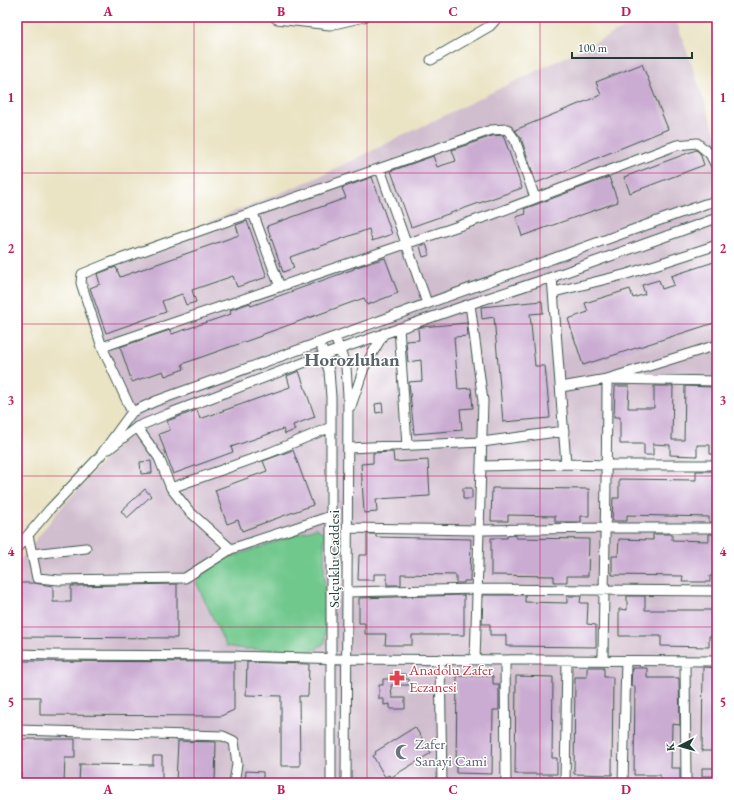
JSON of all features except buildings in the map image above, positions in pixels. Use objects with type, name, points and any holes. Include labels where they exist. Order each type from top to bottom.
[{"type":"street","points":[[274,17],[277,19],[330,25],[364,17]]},
{"type":"street","points":[[431,60],[490,26],[498,17]]},
{"type":"street","points":[[132,412],[102,347],[81,283],[82,274],[109,263],[491,130],[507,129],[515,140],[535,198]]},
{"type":"street","points":[[102,347],[491,215],[677,145],[697,143],[710,154],[717,168]]},
{"type":"street","points":[[380,169],[427,304]]},
{"type":"street","points":[[17,548],[50,509],[100,456],[132,412],[156,401],[319,342],[717,201]]},
{"type":"street","points":[[252,213],[280,287]]},
{"type":"street","points":[[100,456],[137,427],[168,414],[340,349],[552,277],[717,218]]},
{"type":"street","points":[[554,292],[627,274],[717,245]]},
{"type":"street","points":[[552,277],[566,464]]},
{"type":"street","points":[[470,304],[483,401],[475,660]]},
{"type":"street","points":[[399,328],[407,445]]},
{"type":"street","points":[[348,415],[364,368],[384,334]]},
{"type":"street","name":"Selçuklu Caddesi","points":[[335,337],[346,367],[348,396],[346,783]]},
{"type":"street","name":"Selçuklu Caddesi","points":[[319,342],[329,371],[331,397],[331,783]]},
{"type":"street","points":[[560,387],[607,378],[717,345]]},
{"type":"street","points":[[607,378],[717,381]]},
{"type":"street","points":[[603,660],[607,465],[607,378]]},
{"type":"street","points":[[137,427],[159,458],[171,488],[189,511],[230,549]]},
{"type":"street","points":[[171,488],[268,454],[331,427]]},
{"type":"street","points":[[348,448],[482,442],[564,432]]},
{"type":"street","points":[[481,466],[566,464],[717,465]]},
{"type":"street","points":[[28,535],[37,578],[59,580],[185,578],[230,549],[331,516]]},
{"type":"street","points":[[347,528],[479,530],[717,528]]},
{"type":"street","points":[[32,554],[86,548]]},
{"type":"street","points":[[347,592],[477,589],[717,591]]},
{"type":"street","points":[[17,654],[229,656],[346,659],[717,661]]},
{"type":"street","points":[[440,659],[442,783]]},
{"type":"street","points":[[505,660],[506,783]]},
{"type":"street","points":[[565,783],[567,660]]},
{"type":"street","points":[[623,783],[626,660]]},
{"type":"street","points":[[685,661],[686,783]]},
{"type":"street","points":[[17,730],[223,736],[234,742],[236,764],[234,783]]},
{"type":"shaded area","points":[[647,17],[675,17],[717,138],[717,783],[17,783],[17,564],[56,514],[129,432],[80,274],[312,180]]},
{"type":"green space","points":[[316,528],[324,533],[325,643],[313,651],[244,649],[226,646],[196,582],[217,562]]},
{"type":"place","name":"Anadolu Zafer Eczanesi","points":[[397,678]]},
{"type":"place","name":"Zafer Sanayi Cami","points":[[403,752]]},
{"type":"district","name":"Horozluhan","points":[[352,359]]}]
